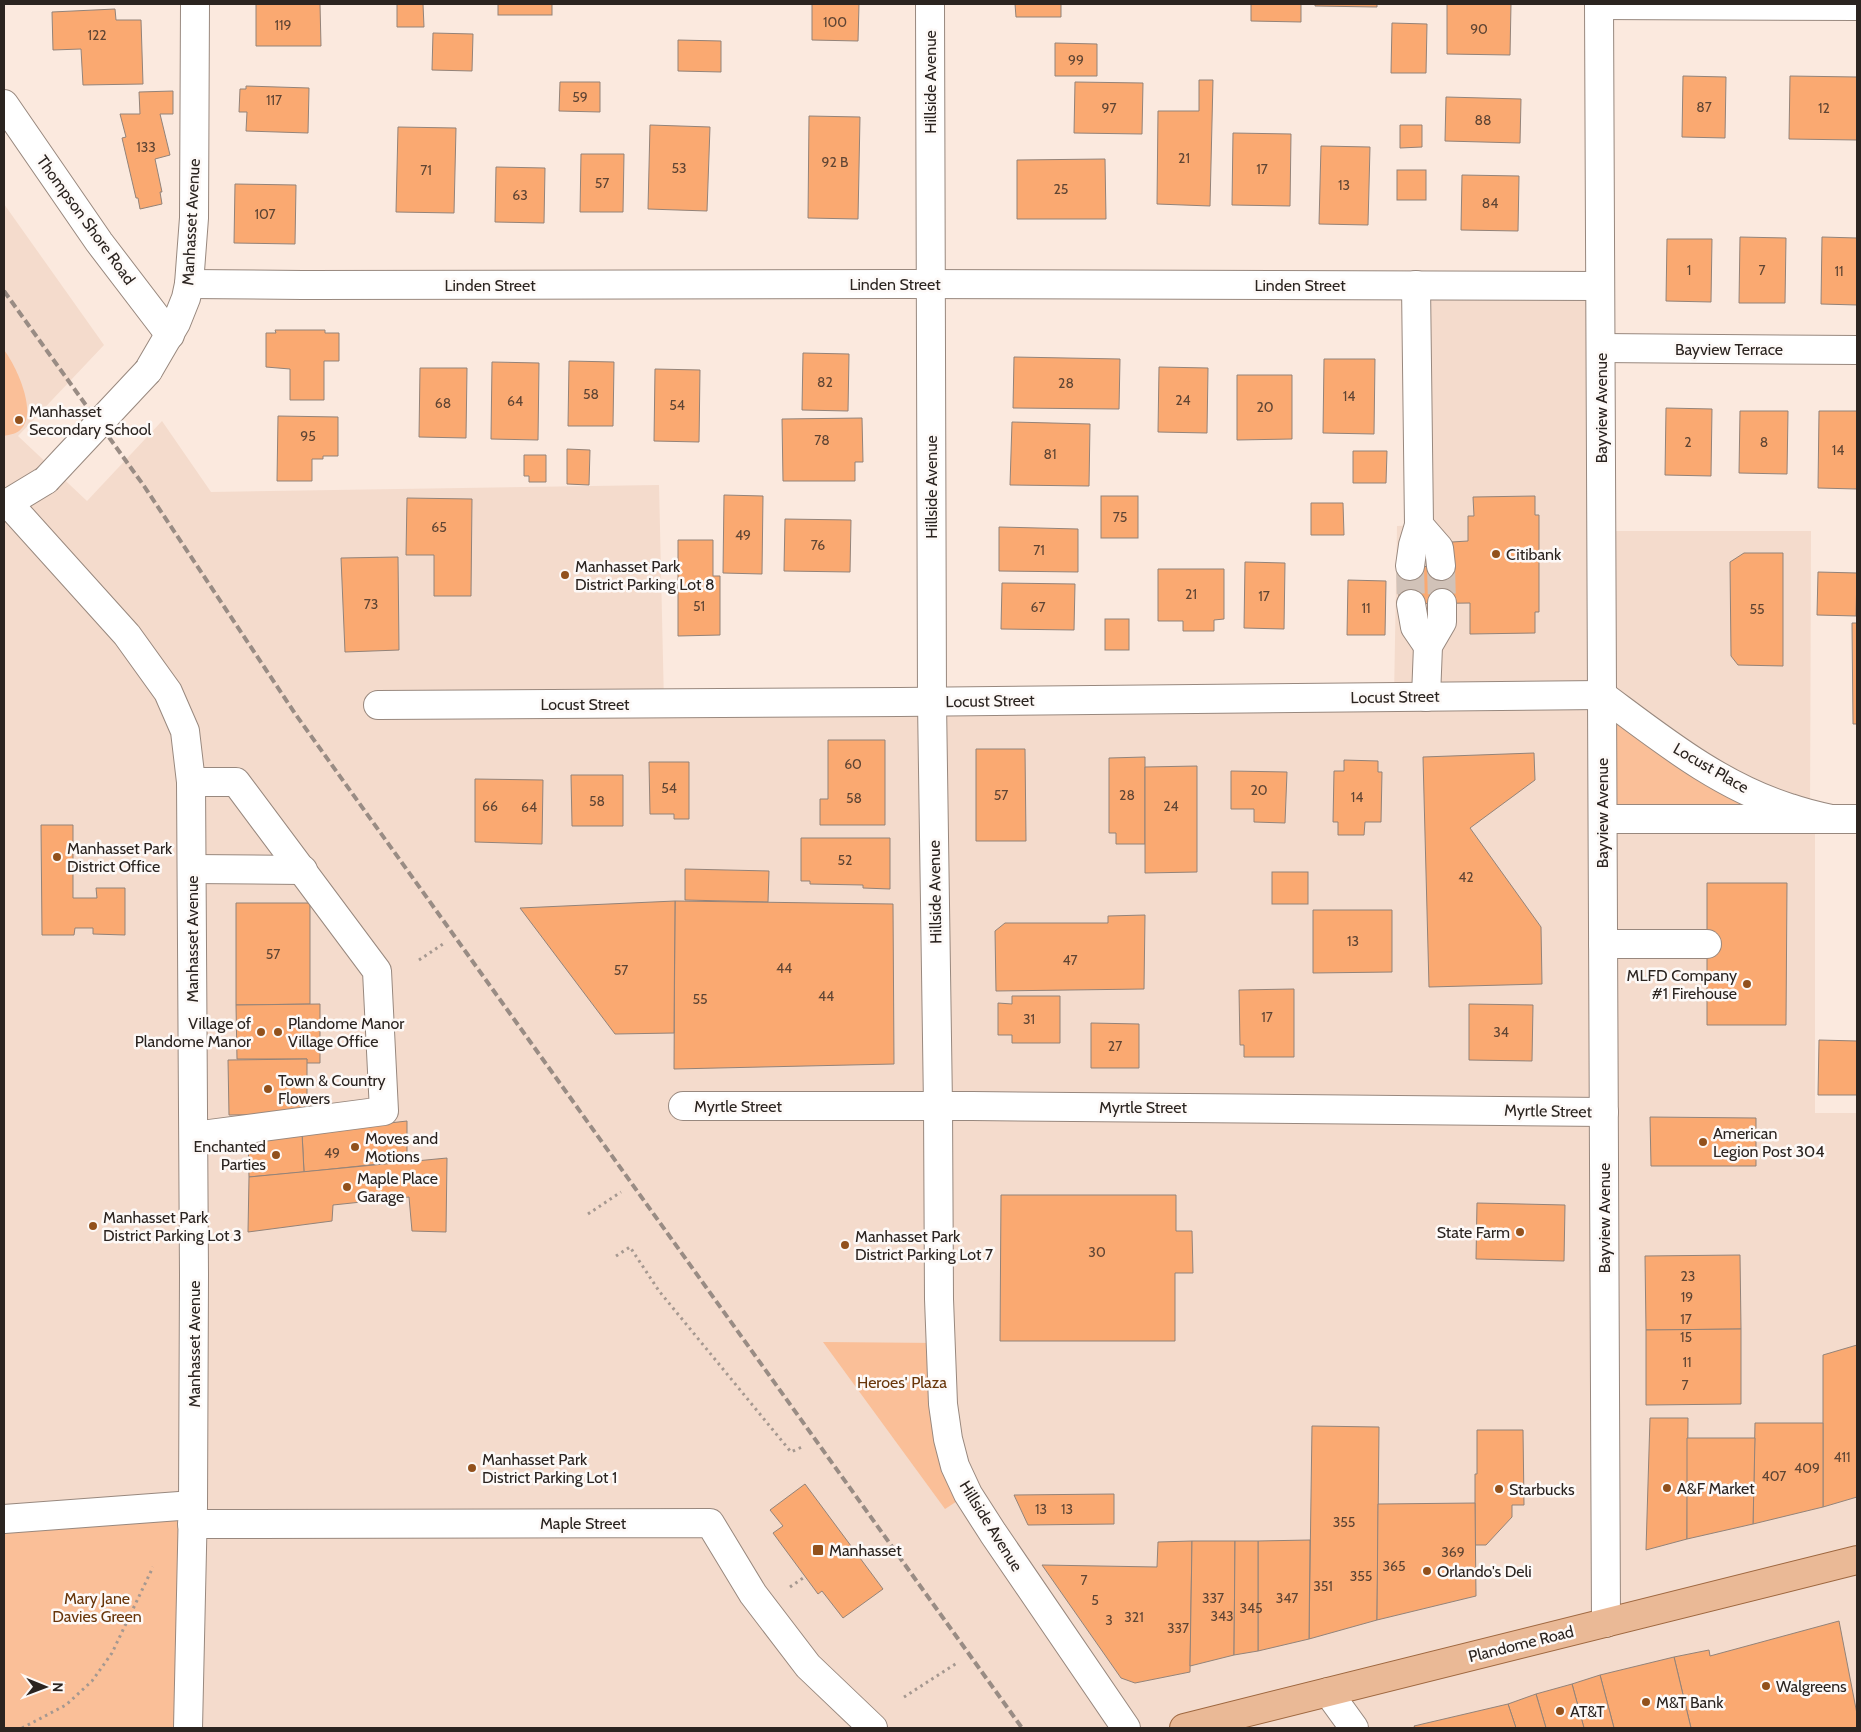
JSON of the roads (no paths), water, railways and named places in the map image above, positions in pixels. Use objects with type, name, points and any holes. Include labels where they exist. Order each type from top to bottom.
[{"type":"main road","name":"Plandome Road","points":[[1184,1728],[1857,1560]]},
{"type":"street","name":"Manhasset Avenue","points":[[188,1728],[192,1514],[194,1136],[191,782],[185,731],[168,692],[127,635],[35,533],[6,504],[46,480],[148,371],[170,335],[182,310],[189,284],[194,218],[195,4]]},
{"type":"street","name":"Hillside Avenue","points":[[930,4],[932,702],[940,1351],[943,1404],[948,1439],[955,1466],[968,1494],[1126,1728]]},
{"type":"street","points":[[1599,4],[1857,6]]},
{"type":"street","name":"Bayview Avenue","points":[[1599,4],[1606,1622]]},
{"type":"street","name":"Thompson Shore Road","points":[[4,104],[99,242],[170,335]]},
{"type":"street","name":"Linden Street","points":[[189,284],[1600,286]]},
{"type":"street","points":[[1410,566],[1413,545],[1419,525],[1416,285]]},
{"type":"street","name":"Bayview Terrace","points":[[1600,348],[1857,350]]},
{"type":"street","points":[[1419,525],[1439,548],[1441,566]]},
{"type":"street","points":[[1426,697],[1428,646],[1442,622],[1442,603]]},
{"type":"street","points":[[1411,604],[1415,627],[1428,646]]},
{"type":"street","name":"Locust Street","points":[[378,705],[932,702],[1602,695]]},
{"type":"street","name":"Locust Place","points":[[1602,695],[1688,758],[1722,778],[1789,808],[1844,819]]},
{"type":"street","points":[[191,782],[236,782],[377,971],[384,1111],[194,1136]]},
{"type":"street","name":"Locust Place","points":[[1603,819],[1844,819]]},
{"type":"street","points":[[192,869],[303,870]]},
{"type":"street","points":[[1603,944],[1707,944]]},
{"type":"street","name":"Myrtle Street","points":[[683,1106],[938,1106],[1604,1112]]},
{"type":"street","points":[[4,1519],[192,1514]]},
{"type":"street","name":"Maple Street","points":[[192,1514],[710,1523],[752,1594],[808,1666],[873,1728]]},
{"type":"street","points":[[1328,1692],[1354,1728]]},
{"type":"tunnel","points":[[1410,566],[1411,604]]},
{"type":"tunnel","points":[[1441,566],[1442,603]]},
{"type":"railway","points":[[4,291],[144,486],[296,715],[1022,1728]]},
{"type":"place","name":"Manhasset Secondary School","points":[[19,420]]},
{"type":"place","name":"Citibank","points":[[1496,554]]},
{"type":"place","name":"Manhasset Park District Parking Lot 8","points":[[565,575]]},
{"type":"place","name":"Manhasset Park District Office","points":[[57,857]]},
{"type":"place","name":"MLFD Company #1 Firehouse","points":[[1747,984]]},
{"type":"place","name":"Village of Plandome Manor","points":[[261,1032]]},
{"type":"place","name":"Plandome Manor Village Office","points":[[278,1032]]},
{"type":"place","name":"Town & Country Flowers","points":[[268,1089]]},
{"type":"place","name":"American Legion Post 304","points":[[1703,1142]]},
{"type":"place","name":"Moves and Motions","points":[[355,1147]]},
{"type":"place","name":"Enchanted Parties","points":[[276,1155]]},
{"type":"place","name":"Maple Place Garage","points":[[347,1187]]},
{"type":"place","name":"Manhasset Park District Parking Lot 3","points":[[93,1226]]},
{"type":"place","name":"State Farm","points":[[1520,1232]]},
{"type":"place","name":"Manhasset Park District Parking Lot 7","points":[[845,1245]]},
{"type":"place","name":"Manhasset Park District Parking Lot 1","points":[[472,1468]]},
{"type":"place","name":"A&F Market","points":[[1667,1488]]},
{"type":"place","name":"Starbucks","points":[[1499,1489]]},
{"type":"place","name":"Manhasset","points":[[818,1550]]},
{"type":"place","name":"Orlando's Deli","points":[[1427,1571]]},
{"type":"place","name":"Walgreens","points":[[1766,1686]]},
{"type":"place","name":"M&T Bank","points":[[1646,1702]]},
{"type":"place","name":"AT&T","points":[[1560,1711]]},
{"type":"park label","name":"Heroes' Plaza","points":[[902,1382]]},
{"type":"park label","name":"Mary Jane Davies Green","points":[[97,1607]]}]
